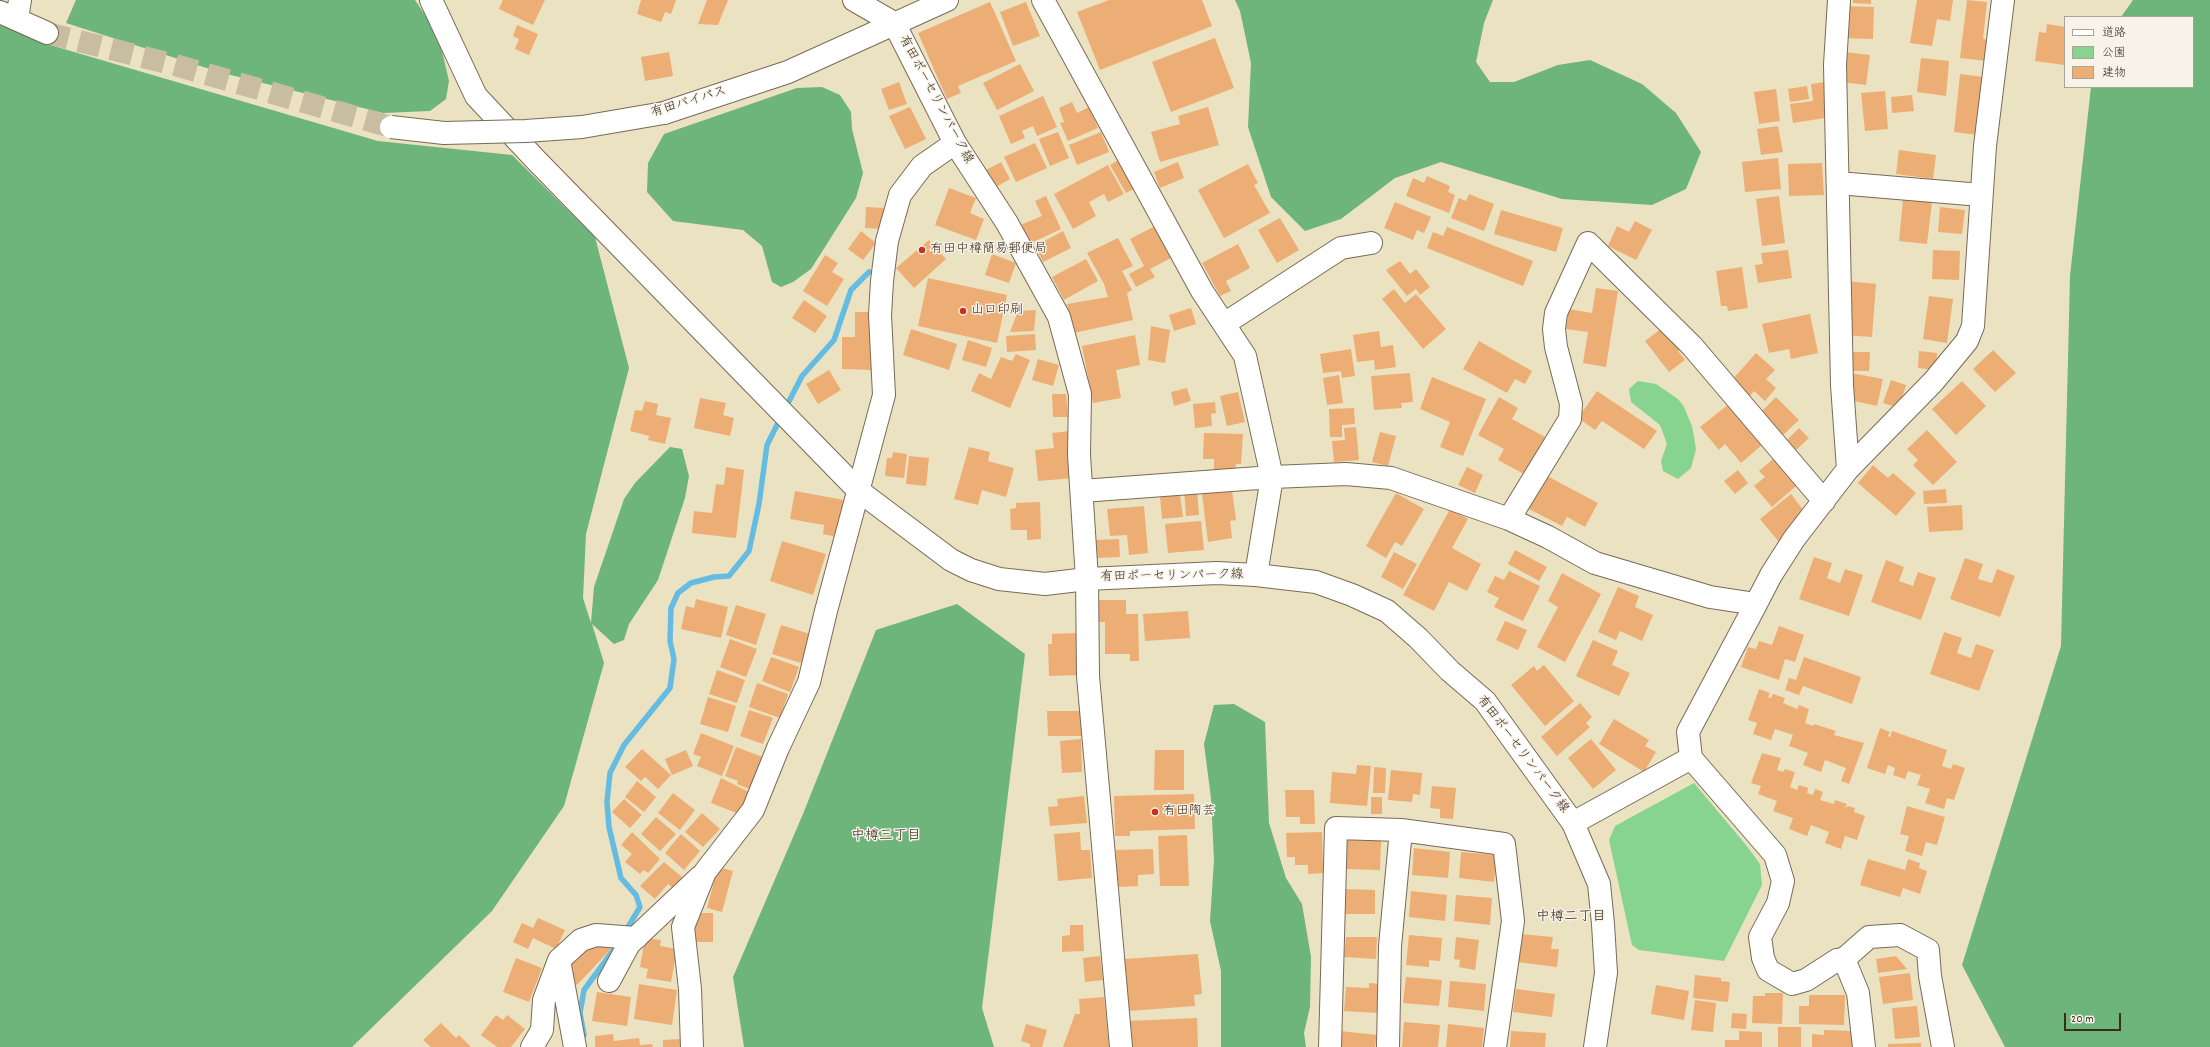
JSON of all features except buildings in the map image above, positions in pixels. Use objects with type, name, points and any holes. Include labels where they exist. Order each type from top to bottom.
[{"type":"main road","points":[[431,0],[476,96],[601,229],[860,491],[951,560],[970,570],[999,579],[1045,584],[1087,579],[1088,676],[1121,1047]]},
{"type":"main road","points":[[854,0],[894,23]]},
{"type":"main road","name":"有田バイパス","points":[[391,127],[444,133],[526,131],[582,127],[664,113],[788,72],[947,0]]},
{"type":"main road","points":[[1043,0],[1164,218],[1202,292],[1244,356],[1272,477],[1256,575]]},
{"type":"main road","points":[[1839,0],[1835,65],[1842,385],[1848,469]]},
{"type":"main road","points":[[1943,1047],[1930,976],[1928,950],[1900,935],[1868,937],[1844,959],[1837,960],[1806,980],[1792,984],[1768,970],[1762,958],[1760,937],[1778,903],[1783,881],[1775,855],[1692,758],[1688,732],[1771,575],[1794,539],[1848,469],[1933,382],[1967,341],[1973,326],[1985,146],[2004,0]]},
{"type":"main road","points":[[12,10],[47,32]]},
{"type":"main road","name":"有田ポーセリンパーク線","points":[[894,23],[955,143],[1007,223],[1059,317],[1080,394],[1079,455],[1087,579],[1217,573],[1256,575],[1316,582],[1352,595],[1386,611],[1418,638],[1450,671],[1485,701],[1573,823],[1599,884],[1603,924],[1606,973],[1595,1047]]},
{"type":"main road","points":[[609,981],[629,944],[705,872],[753,810],[778,748],[809,682],[826,611],[860,491],[884,395],[880,315],[887,241],[900,195],[922,166],[955,143]]},
{"type":"main road","points":[[1838,183],[1981,194]]},
{"type":"main road","points":[[1224,324],[1340,248],[1371,243]]},
{"type":"main road","points":[[1509,519],[1570,419],[1571,404],[1556,347],[1554,329],[1556,313],[1588,243],[1692,346],[1824,501]]},
{"type":"main road","points":[[1082,491],[1272,477],[1346,474],[1391,478],[1509,519],[1548,537],[1595,563],[1710,597],[1756,604]]},
{"type":"main road","points":[[1573,823],[1692,758]]},
{"type":"main road","points":[[1330,1047],[1336,828],[1401,830],[1504,844],[1513,921],[1495,1047]]},
{"type":"main road","points":[[1388,1047],[1390,946],[1401,830]]},
{"type":"main road","points":[[692,1047],[690,989],[683,927],[705,872]]},
{"type":"main road","points":[[532,1047],[542,1030],[544,1000],[559,960],[580,940],[596,935],[636,938]]},
{"type":"main road","points":[[1844,959],[1858,993],[1864,1047]]},
{"type":"main road","points":[[559,960],[575,1047]]},
{"type":"green space","points":[[76,0],[415,0],[438,34],[449,81],[446,99],[430,111],[383,113],[219,72],[66,23]]},
{"type":"green space","points":[[1235,0],[1493,0],[1484,23],[1476,62],[1490,82],[1514,82],[1558,65],[1590,60],[1642,84],[1676,113],[1701,152],[1686,189],[1652,205],[1562,199],[1441,162],[1395,178],[1341,219],[1305,231],[1271,197],[1248,127],[1251,63],[1240,11]]},
{"type":"green space","points":[[2133,0],[2210,0],[2210,1047],[2005,1047],[1962,965],[2061,646],[2070,276],[2091,88],[2194,88],[2194,16],[2122,16]]},
{"type":"green space","points":[[0,25],[57,47],[378,141],[512,155],[595,237],[629,368],[586,534],[583,598],[591,623],[594,587],[624,499],[635,483],[670,447],[682,449],[689,476],[685,498],[658,580],[629,624],[624,640],[614,644],[592,624],[604,663],[564,806],[492,911],[352,1047],[0,1047]]},
{"type":"green space","points":[[822,87],[840,95],[851,112],[852,129],[863,173],[856,198],[811,269],[793,282],[781,287],[772,282],[762,246],[743,230],[673,221],[647,192],[648,163],[664,134],[797,88]]},
{"type":"green space","points":[[1638,381],[1656,384],[1678,399],[1684,407],[1692,426],[1696,449],[1691,468],[1678,479],[1663,471],[1661,461],[1667,444],[1660,425],[1631,402],[1629,389]]},
{"type":"green space","points":[[957,604],[1025,654],[982,1008],[994,1047],[744,1047],[733,977],[803,814],[876,630]]},
{"type":"green space","points":[[1234,704],[1265,722],[1269,823],[1286,878],[1302,904],[1311,957],[1310,1007],[1304,1033],[1306,1047],[1221,1047],[1221,971],[1210,921],[1214,860],[1211,798],[1204,744],[1214,705]]},
{"type":"green space","points":[[1694,783],[1760,864],[1762,885],[1724,961],[1639,950],[1632,945],[1609,840],[1615,826]]},
{"type":"waterway","points":[[785,409],[802,376],[834,340],[851,290],[869,272]]},
{"type":"waterway","points":[[625,932],[640,907],[636,895],[621,878],[609,827],[607,802],[610,773],[624,745],[670,688],[674,659],[670,641],[671,608],[678,593],[691,583],[714,577],[729,576],[749,551],[759,504],[767,445],[781,417]]},
{"type":"waterway","points":[[584,1035],[580,1013],[584,990],[615,948]]},
{"type":"tunnel","points":[[47,33],[175,65],[391,127]]},
{"type":"place","name":"有田中樽簡易郵便局","points":[[922,250]]},
{"type":"place","name":"山口印刷","points":[[963,311]]},
{"type":"place","name":"有田陶芸","points":[[1155,812]]},
{"type":"district","name":"中樽三丁目","points":[[886,837]]},
{"type":"district","name":"中樽二丁目","points":[[1571,918]]}]
